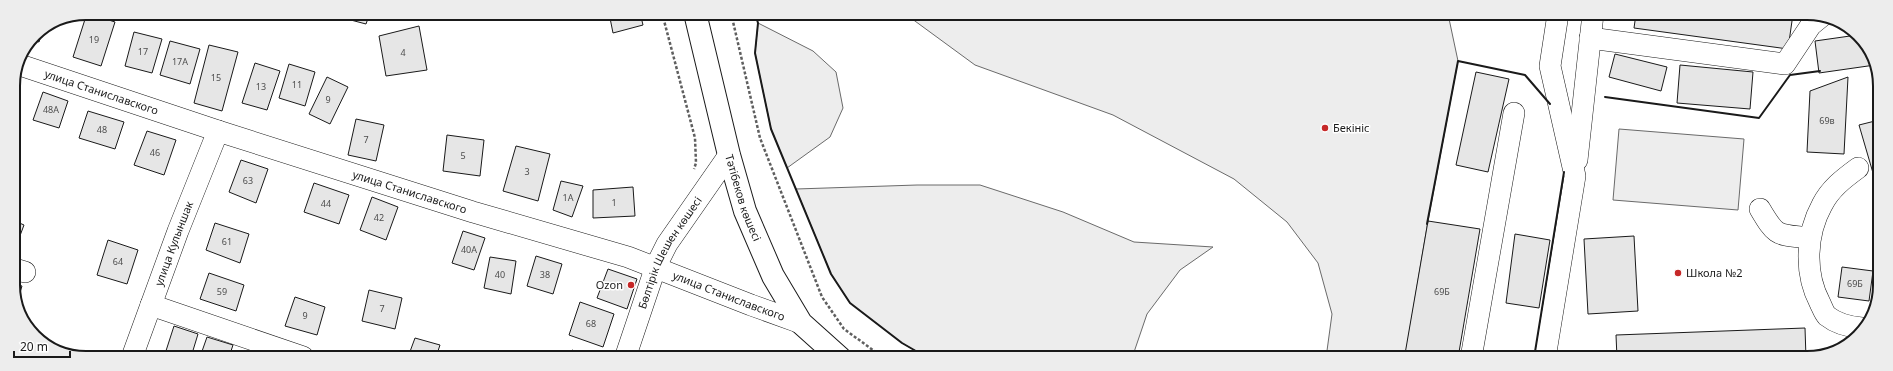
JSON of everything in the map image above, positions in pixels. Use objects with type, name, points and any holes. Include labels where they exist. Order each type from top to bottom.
[{"type":"main road","name":"Тәтібеков көшесі","points":[[697,20],[729,155],[745,211],[770,269],[801,322],[832,351]]},
{"type":"street","points":[[1557,20],[1550,66],[1575,176]]},
{"type":"street","points":[[1546,351],[1575,176],[1592,20]]},
{"type":"street","points":[[1590,38],[1785,64],[1811,26],[1816,21]]},
{"type":"street","name":"улица Станиславского","points":[[23,66],[218,131],[465,209],[656,266],[751,305],[801,322]]},
{"type":"street","points":[[1472,351],[1514,113]]},
{"type":"street","name":"улица Кулыншак","points":[[134,351],[218,131]]},
{"type":"street","name":"Бөлтірік Шешен көшесі","points":[[627,351],[656,266],[667,244],[729,155]]},
{"type":"street","points":[[1857,328],[1847,327],[1826,316],[1814,290],[1809,263],[1809,238],[1821,206],[1835,185],[1858,168]]},
{"type":"street","points":[[1760,209],[1771,228],[1778,234],[1809,238]]},
{"type":"street","points":[[151,305],[285,351]]},
{"type":"path","points":[[664,20],[695,138],[696,163],[694,170]]},
{"type":"path","points":[[733,20],[760,138],[822,297],[844,329],[874,351]]},
{"type":"shaded area","points":[[914,20],[1449,20],[1458,61],[1428,221],[1406,351],[1327,351],[1332,314],[1318,263],[1287,222],[1234,179],[1113,115],[975,65]]},
{"type":"shaded area","points":[[758,23],[813,51],[836,72],[843,108],[830,137],[787,168],[771,129],[755,53]]},
{"type":"shaded area","points":[[1619,129],[1744,139],[1738,210],[1613,200]]},
{"type":"shaded area","points":[[917,185],[980,185],[1063,212],[1134,242],[1213,247],[1180,270],[1147,314],[1134,351],[916,351],[902,343],[850,303],[831,274],[796,189]]},
{"type":"building","points":[[85,20],[109,20],[115,22],[101,66],[73,57]]},
{"type":"building","points":[[351,20],[367,20],[366,24]]},
{"type":"building","points":[[610,20],[642,20],[643,25],[613,33]]},
{"type":"building","points":[[1635,20],[1792,20],[1788,49],[1634,28]]},
{"type":"building","points":[[419,26],[427,70],[386,76],[379,36]]},
{"type":"building","points":[[134,32],[162,39],[152,73],[125,66]]},
{"type":"building","points":[[1850,36],[1864,53],[1870,66],[1819,73],[1815,41]]},
{"type":"building","points":[[170,41],[200,49],[190,84],[160,75]]},
{"type":"building","points":[[209,45],[238,52],[222,111],[194,103]]},
{"type":"building","points":[[1615,54],[1667,67],[1661,91],[1609,77]]},
{"type":"building","points":[[255,63],[280,71],[267,110],[242,103]]},
{"type":"building","points":[[289,64],[315,72],[305,106],[279,98]]},
{"type":"building","points":[[1680,65],[1753,72],[1750,109],[1677,103]]},
{"type":"building","points":[[1476,72],[1509,79],[1488,172],[1456,165]]},
{"type":"building","points":[[327,77],[348,87],[330,124],[309,114]]},
{"type":"building","points":[[1848,77],[1844,154],[1807,152],[1810,91]]},
{"type":"building","points":[[43,92],[68,101],[59,128],[33,120]]},
{"type":"building","points":[[88,111],[124,122],[115,149],[79,138]]},
{"type":"building","points":[[356,119],[384,125],[376,161],[348,155]]},
{"type":"building","points":[[1873,122],[1873,173],[1859,125]]},
{"type":"building","points":[[147,131],[176,140],[164,175],[134,165]]},
{"type":"building","points":[[447,135],[484,140],[480,176],[443,171]]},
{"type":"building","points":[[516,146],[550,154],[538,201],[503,191]]},
{"type":"building","points":[[241,160],[268,169],[256,203],[229,192]]},
{"type":"building","points":[[561,181],[583,186],[572,217],[553,210]]},
{"type":"building","points":[[314,183],[349,195],[339,224],[304,212]]},
{"type":"building","points":[[633,187],[635,216],[593,218],[593,190]]},
{"type":"building","points":[[372,197],[398,207],[386,240],[360,230]]},
{"type":"building","points":[[1428,221],[1480,229],[1459,351],[1406,351]]},
{"type":"building","points":[[20,223],[24,225],[20,236]]},
{"type":"building","points":[[215,223],[249,234],[240,263],[206,250]]},
{"type":"building","points":[[463,231],[485,238],[474,270],[452,263]]},
{"type":"building","points":[[1515,234],[1550,240],[1539,308],[1506,303]]},
{"type":"building","points":[[1634,236],[1638,311],[1588,314],[1584,239]]},
{"type":"building","points":[[108,240],[138,250],[127,284],[97,275]]},
{"type":"building","points":[[536,256],[562,264],[553,294],[527,286]]},
{"type":"building","points":[[490,257],[516,261],[511,294],[484,288]]},
{"type":"building","points":[[1842,267],[1873,271],[1869,301],[1838,297]]},
{"type":"building","points":[[608,269],[637,279],[627,309],[597,298]]},
{"type":"building","points":[[209,273],[244,285],[236,311],[200,299]]},
{"type":"building","points":[[369,290],[402,298],[395,329],[362,321]]},
{"type":"building","points":[[295,297],[325,307],[317,335],[285,326]]},
{"type":"building","points":[[580,302],[614,314],[603,347],[569,335]]},
{"type":"building","points":[[174,326],[198,334],[193,351],[166,351]]},
{"type":"building","points":[[1805,328],[1806,351],[1617,351],[1616,335]]},
{"type":"building","points":[[207,337],[233,345],[231,351],[202,351]]},
{"type":"building","points":[[415,338],[440,345],[438,351],[410,351]]},
{"type":"wall","points":[[757,20],[755,53],[771,129],[831,274],[850,303],[902,343],[916,351]]},
{"type":"wall","points":[[1427,224],[1458,61],[1525,75],[1550,104]]},
{"type":"wall","points":[[1605,97],[1759,118],[1790,75],[1820,71]]},
{"type":"wall","points":[[1535,351],[1564,172]]},
{"type":"place","name":"Бекініс","points":[[1325,128]]},
{"type":"place","name":"Школа №2","points":[[1678,273]]},
{"type":"place","name":"Ozon","points":[[631,285]]}]
